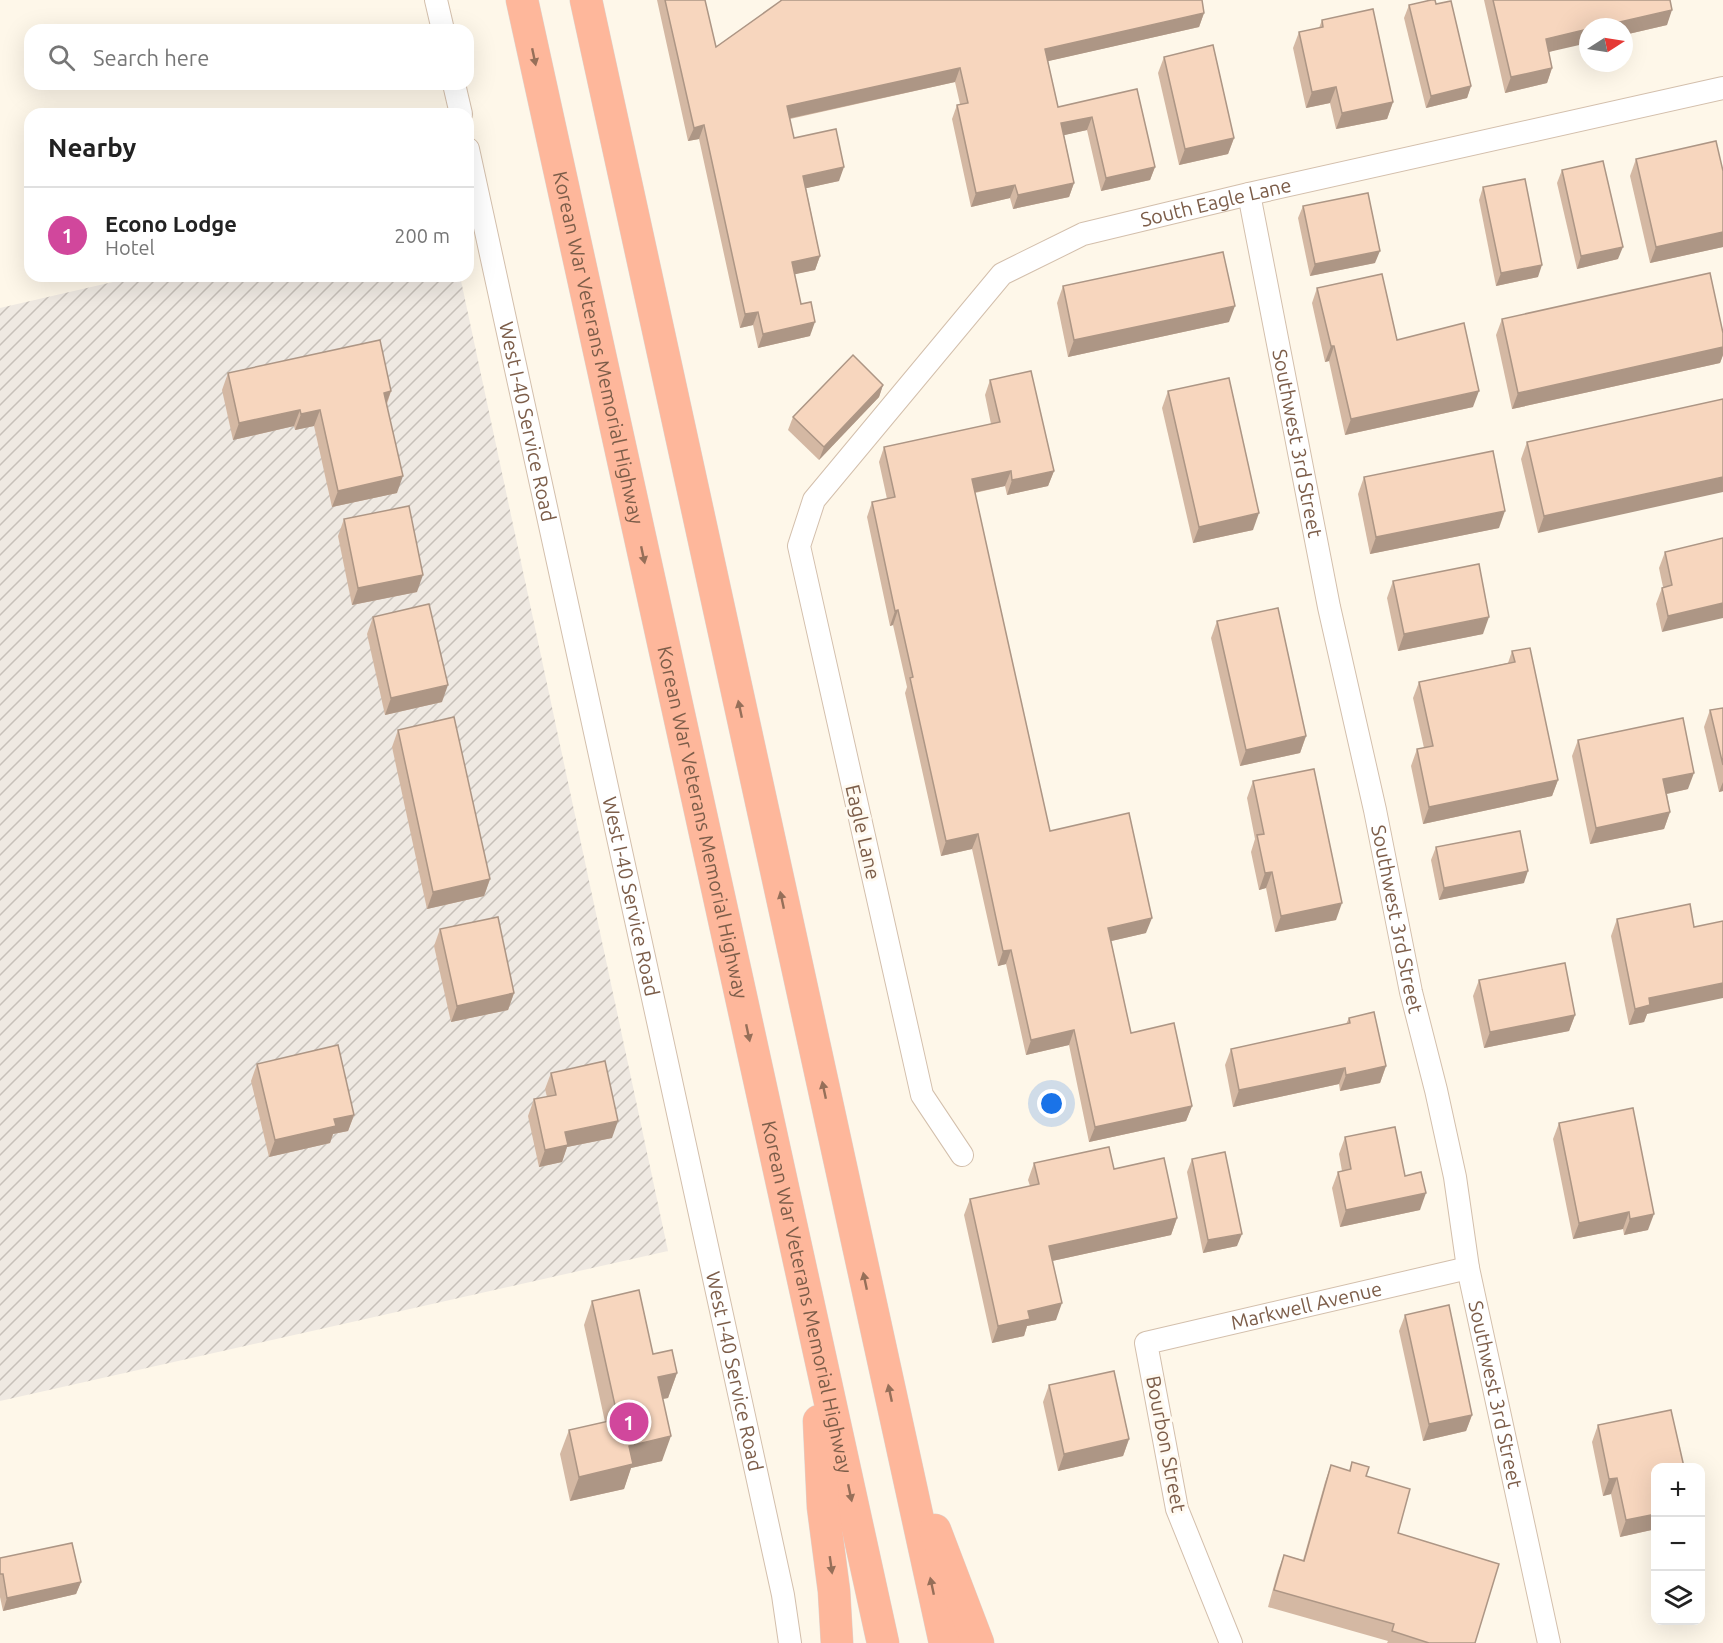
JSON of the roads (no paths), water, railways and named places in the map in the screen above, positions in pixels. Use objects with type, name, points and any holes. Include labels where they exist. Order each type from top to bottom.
[{"type":"highway","name":"Korean War Veterans Memorial Highway","points":[[522,0],[883,1643]]},
{"type":"highway","points":[[586,0],[945,1643]]},
{"type":"highway","points":[[815,1333],[823,1507],[834,1591],[837,1643]]},
{"type":"highway","points":[[902,1448],[960,1591],[978,1643]]},
{"type":"street","points":[[436,0],[442,24]]},
{"type":"street","name":"South Eagle Lane","points":[[814,500],[1002,274],[1083,234],[1249,194],[1723,88]]},
{"type":"street","points":[[455,90],[459,108]]},
{"type":"street","name":"West I-40 Service Road","points":[[474,176],[649,975],[780,1585],[790,1643]]},
{"type":"street","name":"Southwest 3rd Street","points":[[1249,194],[1329,607],[1375,810],[1411,993],[1455,1177],[1468,1268],[1549,1643]]},
{"type":"street","name":"Eagle Lane","points":[[814,500],[799,546],[922,1095],[962,1155]]},
{"type":"street","name":"Markwell Avenue","points":[[1146,1343],[1468,1268]]},
{"type":"street","name":"Bourbon Street","points":[[1146,1343],[1177,1509],[1231,1643]]},
{"type":"place","name":"Econo Lodge","points":[[629,1422]]}]
